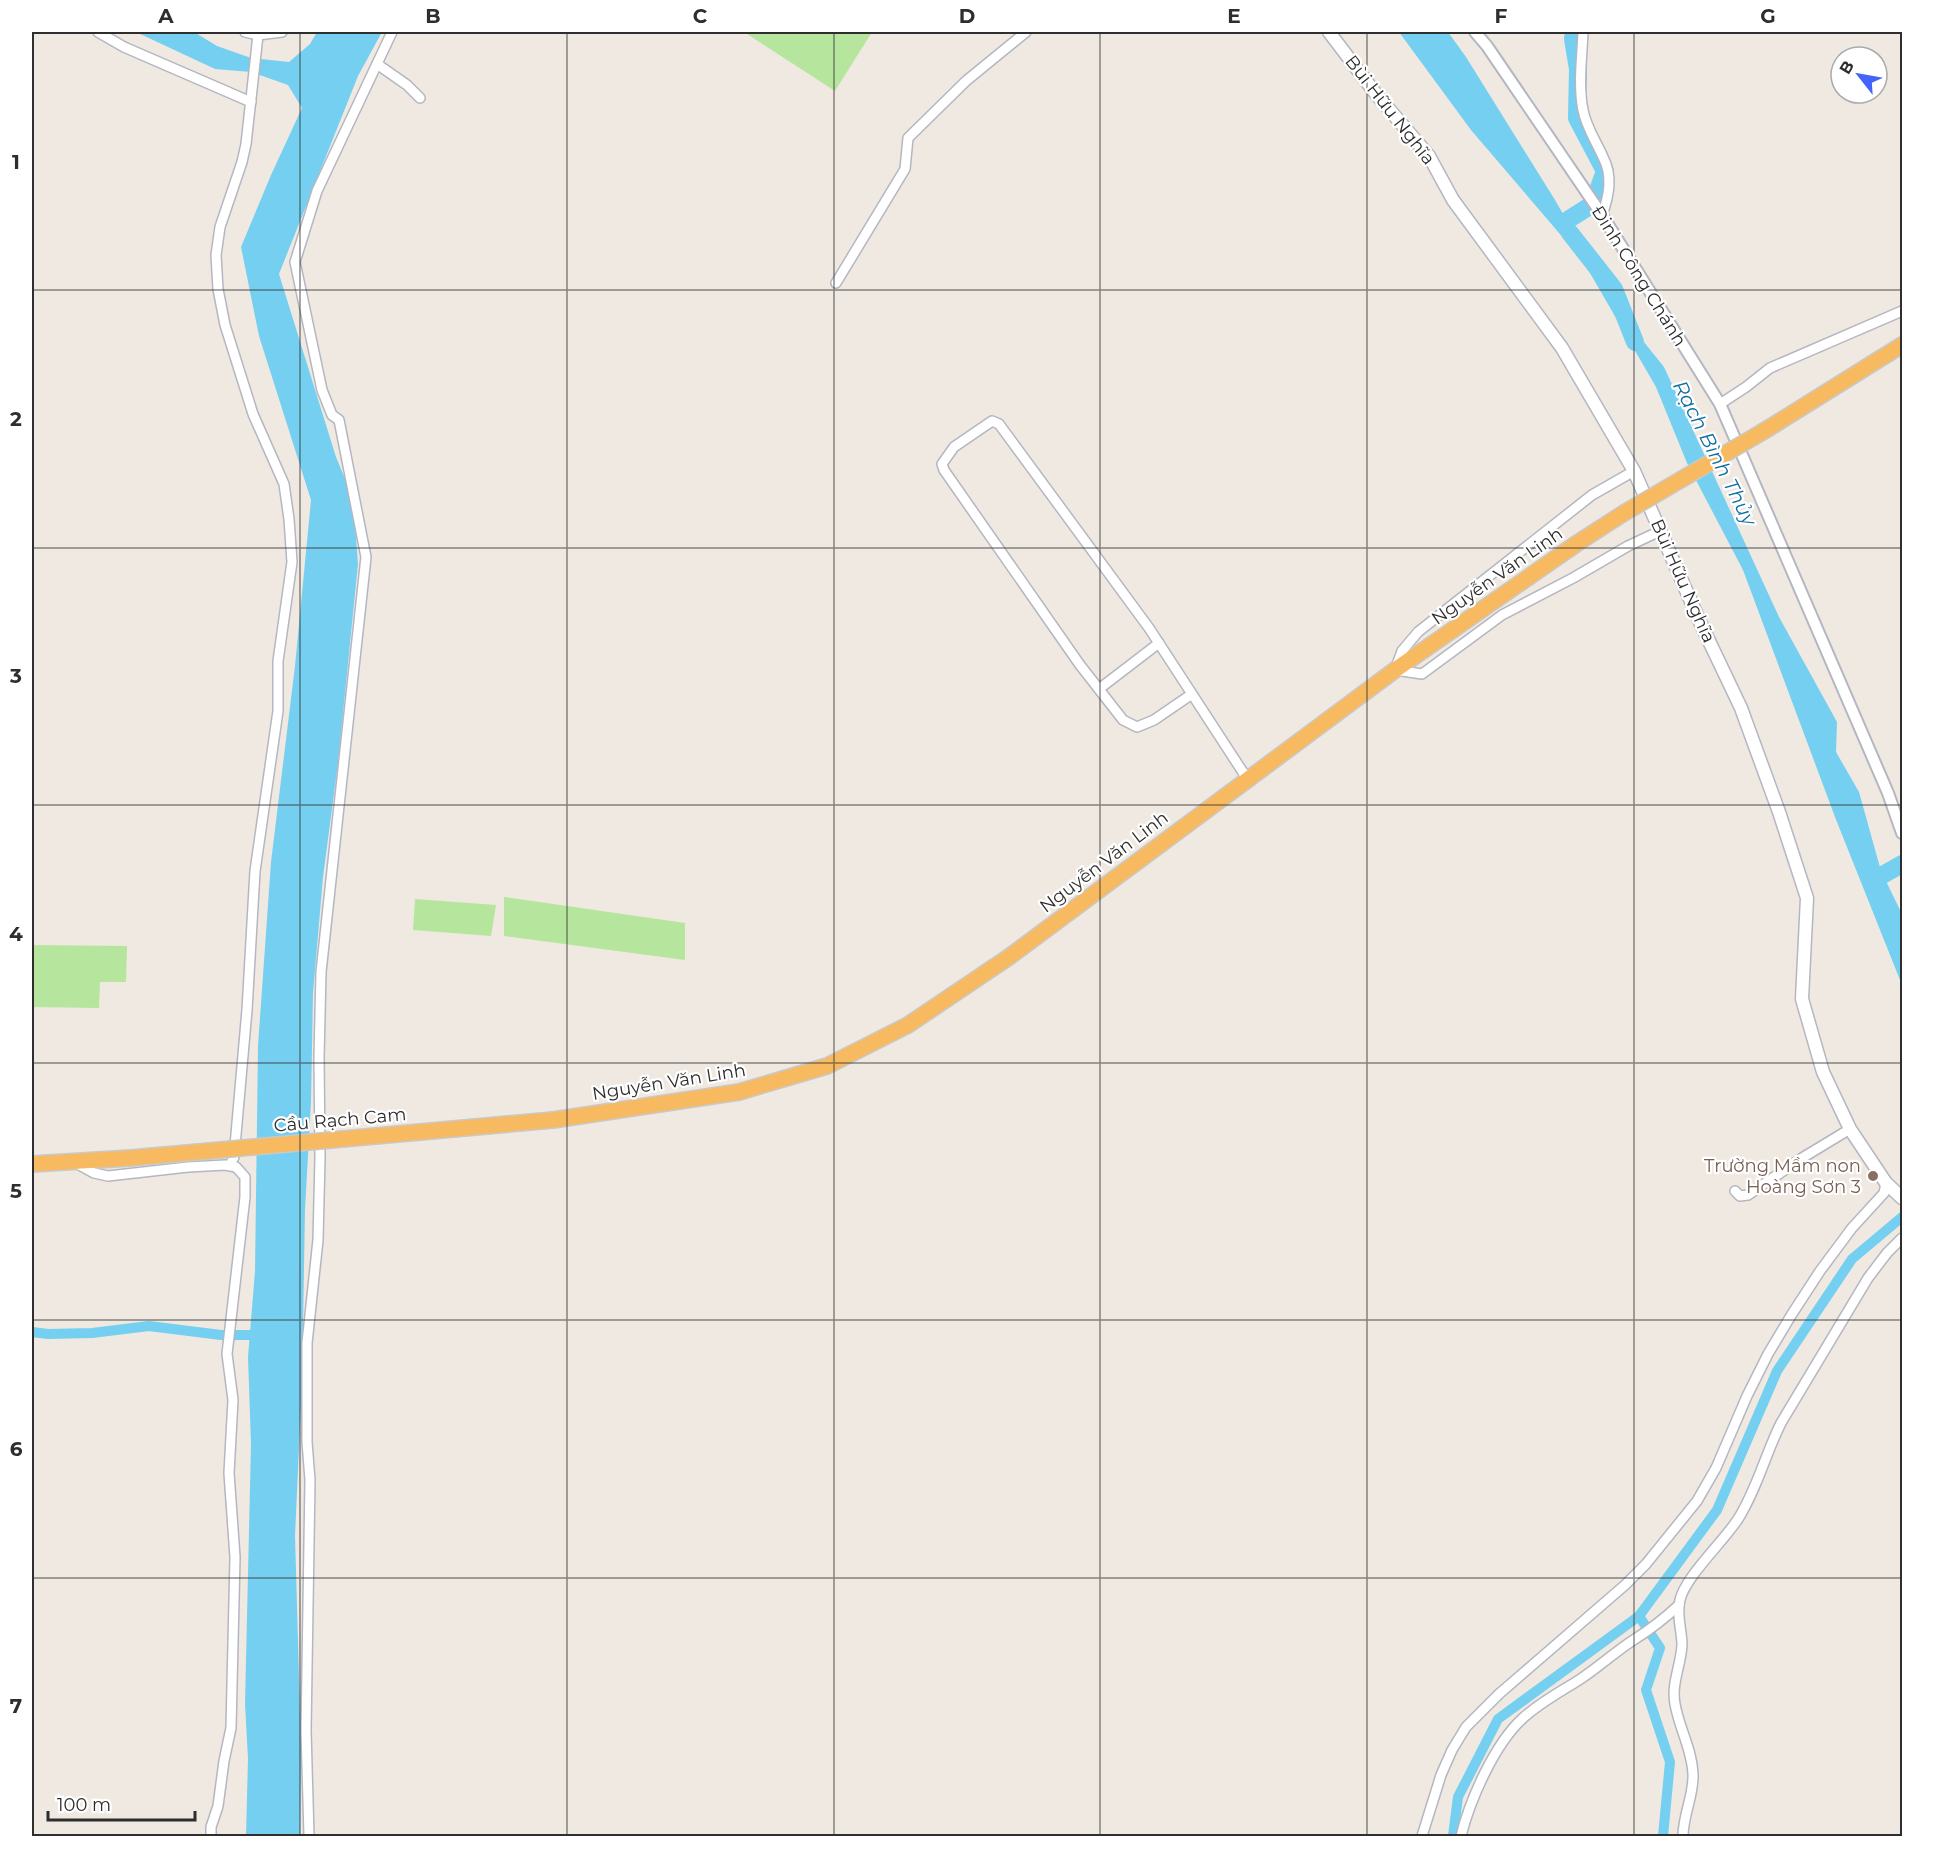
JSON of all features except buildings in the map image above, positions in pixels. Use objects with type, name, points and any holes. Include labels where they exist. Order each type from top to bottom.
[{"type":"highway","name":"Nguyễn Văn Linh","points":[[553,1120],[739,1092],[827,1066],[908,1025],[1009,957],[1395,670],[1589,536],[1902,345]]},
{"type":"highway","name":"Cầu Rạch Cam","points":[[72,1161],[131,1158],[553,1120]]},
{"type":"highway","points":[[32,1164],[72,1161]]},
{"type":"main road","name":"Bùi Hữu Nghĩa","points":[[1329,32],[1376,94],[1429,156],[1453,200],[1562,348],[1634,471],[1740,708],[1779,812],[1807,898],[1802,999],[1822,1072],[1850,1129],[1894,1190]]},
{"type":"street","points":[[98,32],[124,47],[251,98]]},
{"type":"street","points":[[245,32],[258,35],[282,32]]},
{"type":"street","points":[[309,1836],[306,1731],[310,1480],[307,1442],[307,1343],[318,1240],[321,972],[366,557],[339,420],[332,415],[322,390],[295,262],[317,191],[392,32]]},
{"type":"street","points":[[836,283],[905,169],[908,138],[966,81],[1026,32]]},
{"type":"street","name":"Đinh Công Chánh","points":[[1475,32],[1600,211],[1719,404],[1884,783],[1902,833]]},
{"type":"street","points":[[1583,32],[1581,83],[1583,111],[1590,131],[1605,160],[1608,177],[1609,194],[1600,211]]},
{"type":"street","points":[[230,1165],[234,1157],[238,1119],[255,871],[278,711],[278,661],[292,562],[284,484],[253,414],[225,326],[218,290],[216,255],[220,227],[242,162],[258,35]]},
{"type":"street","points":[[377,64],[407,85],[420,98]]},
{"type":"street","points":[[1719,404],[1770,368],[1902,311]]},
{"type":"street","points":[[1192,693],[1154,720],[1137,727],[1123,720],[1074,656],[944,470],[942,464],[954,447],[992,421],[999,424],[1159,643],[1192,693],[1248,780]]},
{"type":"street","points":[[1634,471],[1592,495],[1418,632],[1402,651],[1395,670],[1422,674],[1502,615],[1660,531]]},
{"type":"street","points":[[1099,689],[1159,643]]},
{"type":"street","points":[[1735,1191],[1740,1196],[1748,1195],[1850,1129]]},
{"type":"street","points":[[72,1161],[94,1173],[108,1176],[230,1165],[243,1173],[245,1184],[227,1354],[232,1400],[229,1473],[235,1557],[231,1728],[224,1761],[219,1806],[211,1836]]},
{"type":"street","points":[[1422,1836],[1441,1775],[1466,1727],[1499,1694],[1625,1585],[1646,1564],[1697,1501],[1716,1468],[1768,1354],[1792,1314],[1852,1228],[1884,1193],[1894,1190]]},
{"type":"street","points":[[1683,1836],[1694,1772],[1674,1702],[1682,1645],[1679,1605],[1682,1593],[1739,1517],[1758,1479],[1781,1423],[1868,1278],[1882,1258],[1902,1238]]},
{"type":"street","points":[[1461,1836],[1475,1792],[1487,1768],[1515,1726],[1542,1703],[1590,1672],[1636,1638],[1647,1633],[1679,1605]]},
{"type":"green space","points":[[744,32],[872,32],[835,91]]},
{"type":"green space","points":[[504,897],[685,923],[685,960],[504,936]]},
{"type":"green space","points":[[415,899],[496,905],[491,936],[413,930]]},
{"type":"green space","points":[[32,945],[127,946],[126,982],[100,982],[99,1008],[32,1007]]},
{"type":"water","points":[[136,32],[194,32],[217,46],[251,58],[289,62],[310,44],[317,32],[382,32],[358,76],[279,274],[336,457],[353,498],[358,564],[338,763],[323,877],[313,993],[311,1102],[305,1209],[302,1382],[295,1536],[301,1746],[300,1836],[246,1836],[248,1759],[245,1704],[251,1444],[248,1357],[255,1271],[258,1046],[271,862],[295,666],[311,500],[259,336],[241,247],[302,108],[288,85],[251,72],[215,69]]},
{"type":"water","name":"Rạch Bình Thủy","points":[[1399,32],[1448,32],[1555,200],[1619,311],[1664,367],[1779,617],[1837,722],[1836,752],[1859,792],[1881,871],[1902,914],[1902,985],[1835,817],[1743,570],[1687,463],[1656,387],[1583,261],[1471,130]]},
{"type":"waterway","points":[[1563,223],[1593,204],[1605,171],[1577,118],[1578,69],[1574,32]]},
{"type":"waterway","name":"Rạch Bình Thủy","points":[[1570,233],[1614,289],[1635,342]]},
{"type":"waterway","points":[[1879,877],[1902,864]]},
{"type":"waterway","points":[[1453,1836],[1458,1797],[1498,1719],[1639,1616],[1717,1510],[1777,1371],[1852,1259],[1902,1217]]},
{"type":"waterway","points":[[32,1332],[92,1333],[149,1326],[221,1335],[263,1335]]},
{"type":"waterway","points":[[1639,1616],[1660,1648],[1646,1690],[1670,1762],[1663,1836]]},
{"type":"place","name":"Trường Mầm non Hoàng Sơn 3","points":[[1873,1176]]}]
